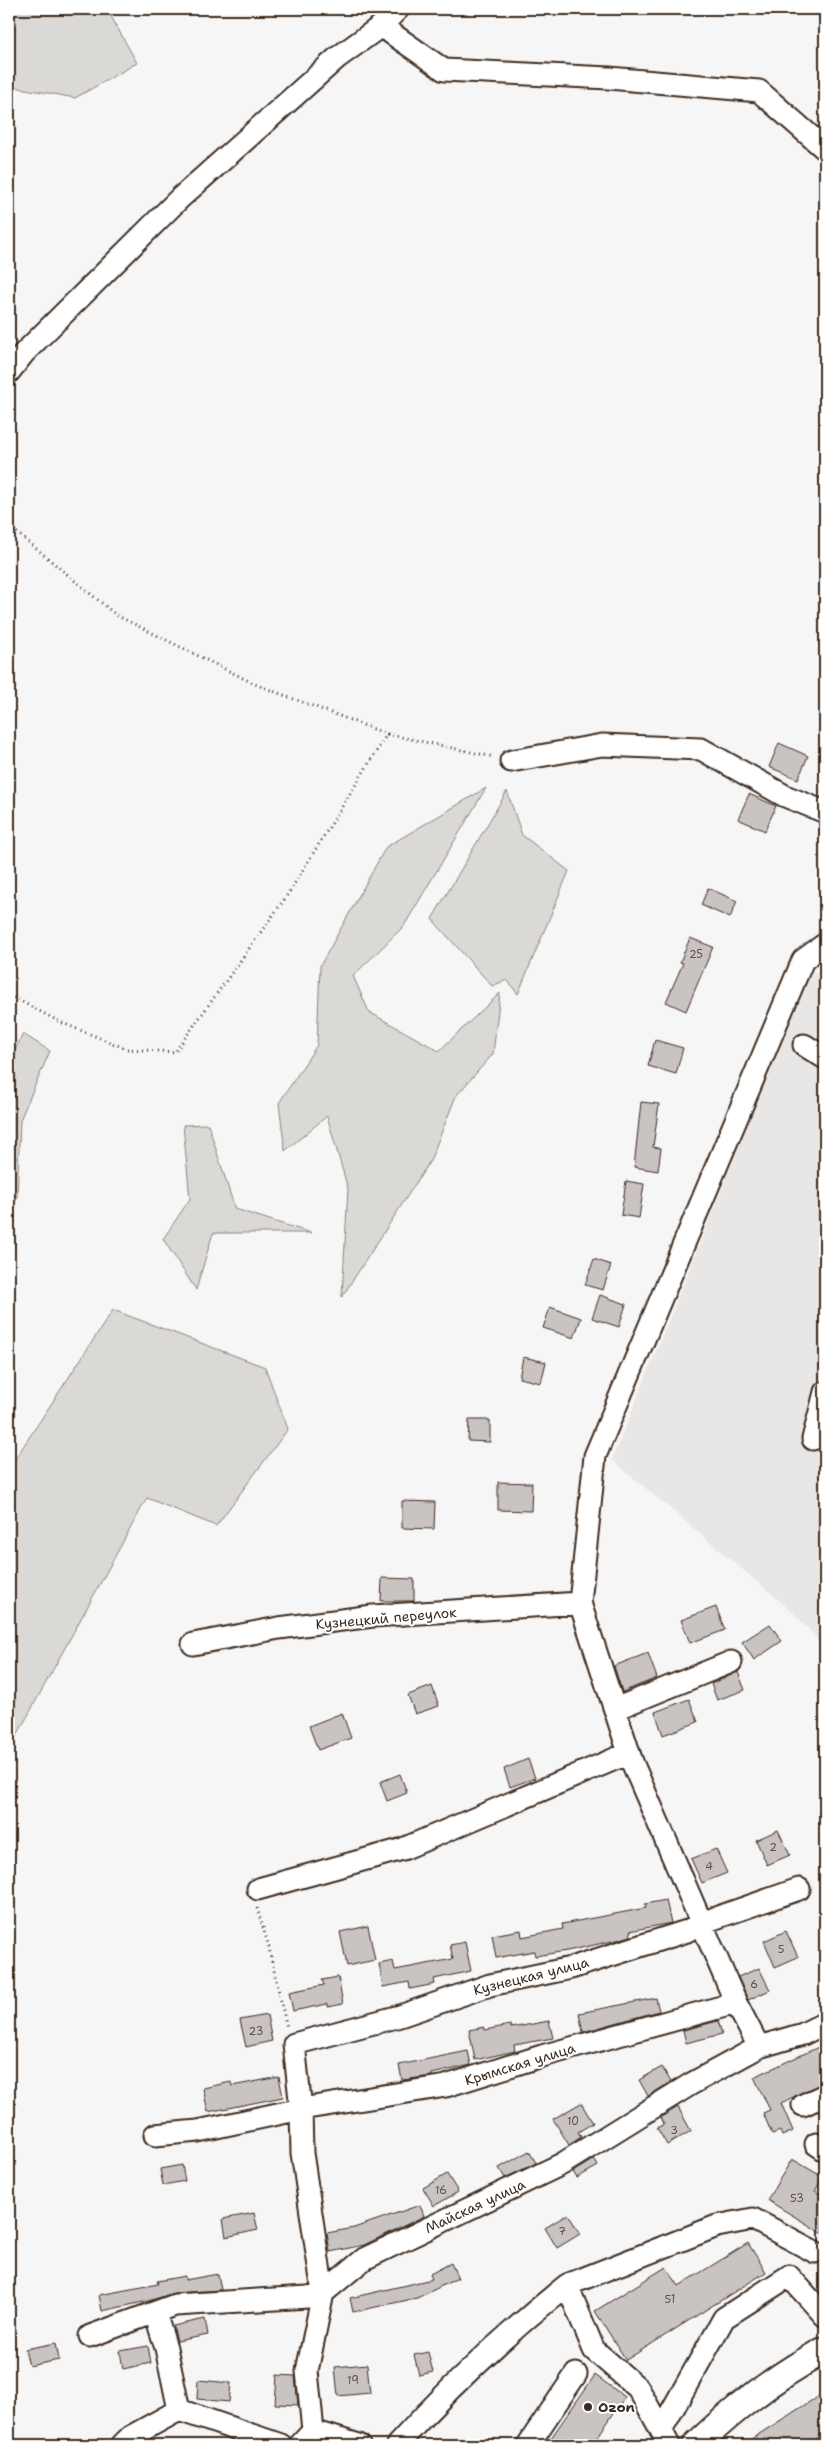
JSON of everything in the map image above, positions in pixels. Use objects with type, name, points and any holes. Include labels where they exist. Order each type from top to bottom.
[{"type":"main road","points":[[696,2445],[755,2393],[825,2350]]},
{"type":"street","points":[[9,372],[24,353],[179,199],[337,58],[381,26],[398,9]]},
{"type":"street","points":[[381,26],[444,70],[609,78],[759,92],[825,150]]},
{"type":"street","points":[[511,761],[602,744],[701,749],[785,796],[825,812]]},
{"type":"street","points":[[759,2047],[736,2003],[629,1753],[580,1603],[595,1456],[803,960],[825,944]]},
{"type":"street","points":[[804,1045],[825,1058]]},
{"type":"street","points":[[813,1439],[825,1392]]},
{"type":"street","name":"Кузнецкий переулок","points":[[193,1644],[279,1628],[373,1616],[580,1603]]},
{"type":"street","points":[[615,1709],[731,1662]]},
{"type":"street","points":[[258,1889],[403,1849],[629,1753]]},
{"type":"street","name":"Кузнецкая улица","points":[[294,2044],[400,2016],[490,1985],[571,1968],[687,1931],[701,1923],[799,1889]]},
{"type":"street","name":"Крымская улица","points":[[155,2135],[198,2131],[302,2109],[446,2086],[551,2054],[736,2003]]},
{"type":"street","name":"Майская улица","points":[[323,2294],[364,2258],[562,2164],[690,2084],[759,2047],[803,2034],[825,2023]]},
{"type":"street","points":[[294,2044],[302,2109],[302,2154],[323,2294],[307,2372],[307,2438],[359,2445]]},
{"type":"street","points":[[803,2106],[825,2095]]},
{"type":"street","points":[[398,2445],[434,2404],[529,2315],[568,2285],[717,2226],[753,2219],[815,2252]]},
{"type":"street","points":[[665,2438],[724,2318],[789,2276],[825,2316]]},
{"type":"street","points":[[568,2285],[594,2350],[638,2388],[665,2438]]},
{"type":"street","points":[[90,2336],[165,2309],[308,2297],[323,2294]]},
{"type":"street","points":[[165,2309],[166,2348],[179,2410]]},
{"type":"street","points":[[528,2445],[576,2374]]},
{"type":"street","points":[[122,2445],[130,2437],[179,2410],[281,2445]]},
{"type":"path","points":[[9,526],[116,614],[257,685],[387,734],[511,761]]},
{"type":"path","points":[[9,995],[60,1022],[127,1049],[175,1052],[286,897],[387,734]]},
{"type":"path","points":[[258,1889],[255,1902],[268,1944],[284,2019],[294,2044]]},
{"type":"shaded area","points":[[9,9],[107,9],[137,63],[75,98],[9,86]]},
{"type":"shaded area","points":[[486,788],[404,926],[353,976],[369,1012],[439,1051],[500,993],[493,1054],[456,1096],[430,1161],[342,1297],[348,1189],[327,1116],[285,1151],[279,1103],[317,1045],[320,966],[386,847]]},
{"type":"shaded area","points":[[507,791],[522,835],[569,871],[518,994],[507,980],[492,986],[432,919]]},
{"type":"shaded area","points":[[825,970],[825,1647],[794,1613],[612,1460],[809,974]]},
{"type":"shaded area","points":[[23,1034],[50,1051],[20,1120],[17,1200],[9,1200],[9,1062]]},
{"type":"shaded area","points":[[208,1124],[235,1209],[311,1233],[213,1233],[196,1290],[163,1239],[190,1199],[183,1125]]},
{"type":"shaded area","points":[[113,1310],[265,1367],[288,1429],[216,1526],[147,1498],[9,1750],[9,1468]]},
{"type":"building","points":[[779,743],[808,756],[798,779],[769,767]]},
{"type":"building","points":[[749,794],[776,806],[765,831],[738,819]]},
{"type":"building","points":[[708,888],[737,901],[730,918],[701,905]]},
{"type":"building","points":[[690,938],[713,947],[686,1011],[666,1002],[683,963],[680,962]]},
{"type":"building","points":[[655,1040],[683,1048],[676,1074],[648,1066]]},
{"type":"building","points":[[641,1102],[659,1104],[653,1147],[661,1148],[658,1171],[634,1167]]},
{"type":"building","points":[[626,1181],[644,1184],[639,1218],[621,1215]]},
{"type":"building","points":[[594,1259],[611,1265],[603,1290],[585,1285]]},
{"type":"building","points":[[600,1295],[626,1304],[619,1327],[592,1318]]},
{"type":"building","points":[[550,1307],[581,1318],[574,1338],[543,1328]]},
{"type":"building","points":[[523,1357],[546,1362],[541,1383],[519,1378]]},
{"type":"building","points":[[469,1420],[490,1420],[490,1442],[468,1441]]},
{"type":"building","points":[[498,1482],[532,1483],[531,1511],[498,1510]]},
{"type":"building","points":[[402,1501],[435,1502],[434,1529],[402,1528]]},
{"type":"building","points":[[382,1578],[414,1579],[414,1601],[381,1601]]},
{"type":"building","points":[[716,1607],[725,1630],[690,1643],[681,1620]]},
{"type":"building","points":[[770,1624],[782,1641],[754,1660],[742,1642]]},
{"type":"building","points":[[648,1653],[657,1678],[622,1692],[614,1666]]},
{"type":"building","points":[[738,1672],[745,1690],[717,1700],[711,1684]]},
{"type":"building","points":[[432,1686],[439,1706],[415,1714],[408,1695]]},
{"type":"building","points":[[689,1699],[698,1722],[663,1735],[655,1712]]},
{"type":"building","points":[[342,1713],[351,1738],[318,1750],[309,1726]]},
{"type":"building","points":[[528,1759],[535,1778],[510,1787],[504,1769]]},
{"type":"building","points":[[400,1774],[407,1793],[387,1801],[380,1782]]},
{"type":"building","points":[[778,1830],[790,1855],[767,1865],[756,1840]]},
{"type":"building","points":[[716,1849],[727,1873],[702,1883],[691,1859]]},
{"type":"building","points":[[666,1900],[671,1923],[630,1931],[631,1936],[567,1951],[535,1956],[534,1951],[496,1958],[492,1935],[521,1930],[522,1937],[563,1929],[562,1924],[646,1908],[645,1904]]},
{"type":"building","points":[[368,1926],[375,1960],[347,1966],[340,1932]]},
{"type":"building","points":[[786,1931],[798,1957],[775,1967],[764,1941]]},
{"type":"building","points":[[465,1942],[471,1971],[434,1979],[435,1984],[410,1989],[409,1982],[383,1987],[379,1964],[393,1961],[395,1970],[453,1959],[450,1945]]},
{"type":"building","points":[[759,1968],[770,1990],[748,2000],[738,1977]]},
{"type":"building","points":[[338,1977],[343,2004],[328,2007],[327,2004],[293,2011],[289,1992],[324,1985],[322,1980]]},
{"type":"building","points":[[656,1998],[659,2011],[583,2032],[579,2013]]},
{"type":"building","points":[[267,2015],[272,2041],[246,2047],[240,2020]]},
{"type":"building","points":[[549,2021],[553,2038],[514,2045],[515,2051],[475,2060],[469,2030],[484,2027],[485,2030],[510,2025],[511,2028]]},
{"type":"building","points":[[718,2021],[722,2034],[686,2043],[683,2030]]},
{"type":"building","points":[[825,2044],[825,2082],[781,2103],[793,2131],[782,2136],[780,2131],[772,2134],[763,2113],[770,2110],[754,2077]]},
{"type":"building","points":[[468,2051],[471,2065],[432,2074],[432,2076],[402,2080],[399,2065]]},
{"type":"building","points":[[662,2067],[671,2082],[648,2096],[639,2080]]},
{"type":"building","points":[[279,2077],[283,2097],[208,2112],[203,2088],[231,2082],[232,2086]]},
{"type":"building","points":[[581,2103],[593,2123],[578,2132],[581,2137],[569,2145],[553,2119]]},
{"type":"building","points":[[678,2107],[691,2131],[667,2145],[657,2128],[664,2124],[661,2117]]},
{"type":"building","points":[[529,2151],[536,2163],[505,2178],[499,2168]]},
{"type":"building","points":[[594,2159],[598,2166],[577,2178],[573,2172]]},
{"type":"building","points":[[792,2159],[823,2177],[815,2191],[825,2196],[825,2235],[767,2200]]},
{"type":"building","points":[[182,2165],[185,2181],[163,2185],[160,2169]]},
{"type":"building","points":[[447,2174],[458,2192],[434,2206],[423,2188]]},
{"type":"building","points":[[420,2205],[424,2216],[364,2245],[330,2252],[327,2233],[354,2228]]},
{"type":"building","points":[[254,2213],[258,2230],[226,2237],[223,2219]]},
{"type":"building","points":[[568,2214],[580,2234],[557,2248],[545,2228]]},
{"type":"building","points":[[748,2243],[766,2272],[626,2360],[595,2311],[666,2267],[679,2286]]},
{"type":"building","points":[[451,2263],[458,2278],[417,2298],[353,2312],[350,2298],[432,2279],[430,2274]]},
{"type":"building","points":[[218,2274],[221,2290],[174,2293],[102,2311],[99,2295],[158,2284],[157,2281],[185,2276],[185,2280]]},
{"type":"building","points":[[205,2319],[208,2335],[177,2341],[173,2326]]},
{"type":"building","points":[[56,2343],[59,2360],[29,2366],[25,2349]]},
{"type":"building","points":[[148,2346],[151,2363],[123,2369],[120,2351]]},
{"type":"building","points":[[428,2352],[433,2372],[419,2375],[414,2355]]},
{"type":"building","points":[[367,2364],[370,2393],[338,2396],[335,2367]]},
{"type":"building","points":[[277,2375],[295,2376],[298,2405],[275,2404]]},
{"type":"building","points":[[595,2375],[625,2397],[592,2445],[546,2445]]},
{"type":"building","points":[[198,2380],[231,2383],[229,2402],[197,2399]]},
{"type":"building","points":[[825,2392],[825,2433],[806,2445],[742,2445]]},
{"type":"place","name":"Ozon","points":[[588,2407]]}]
